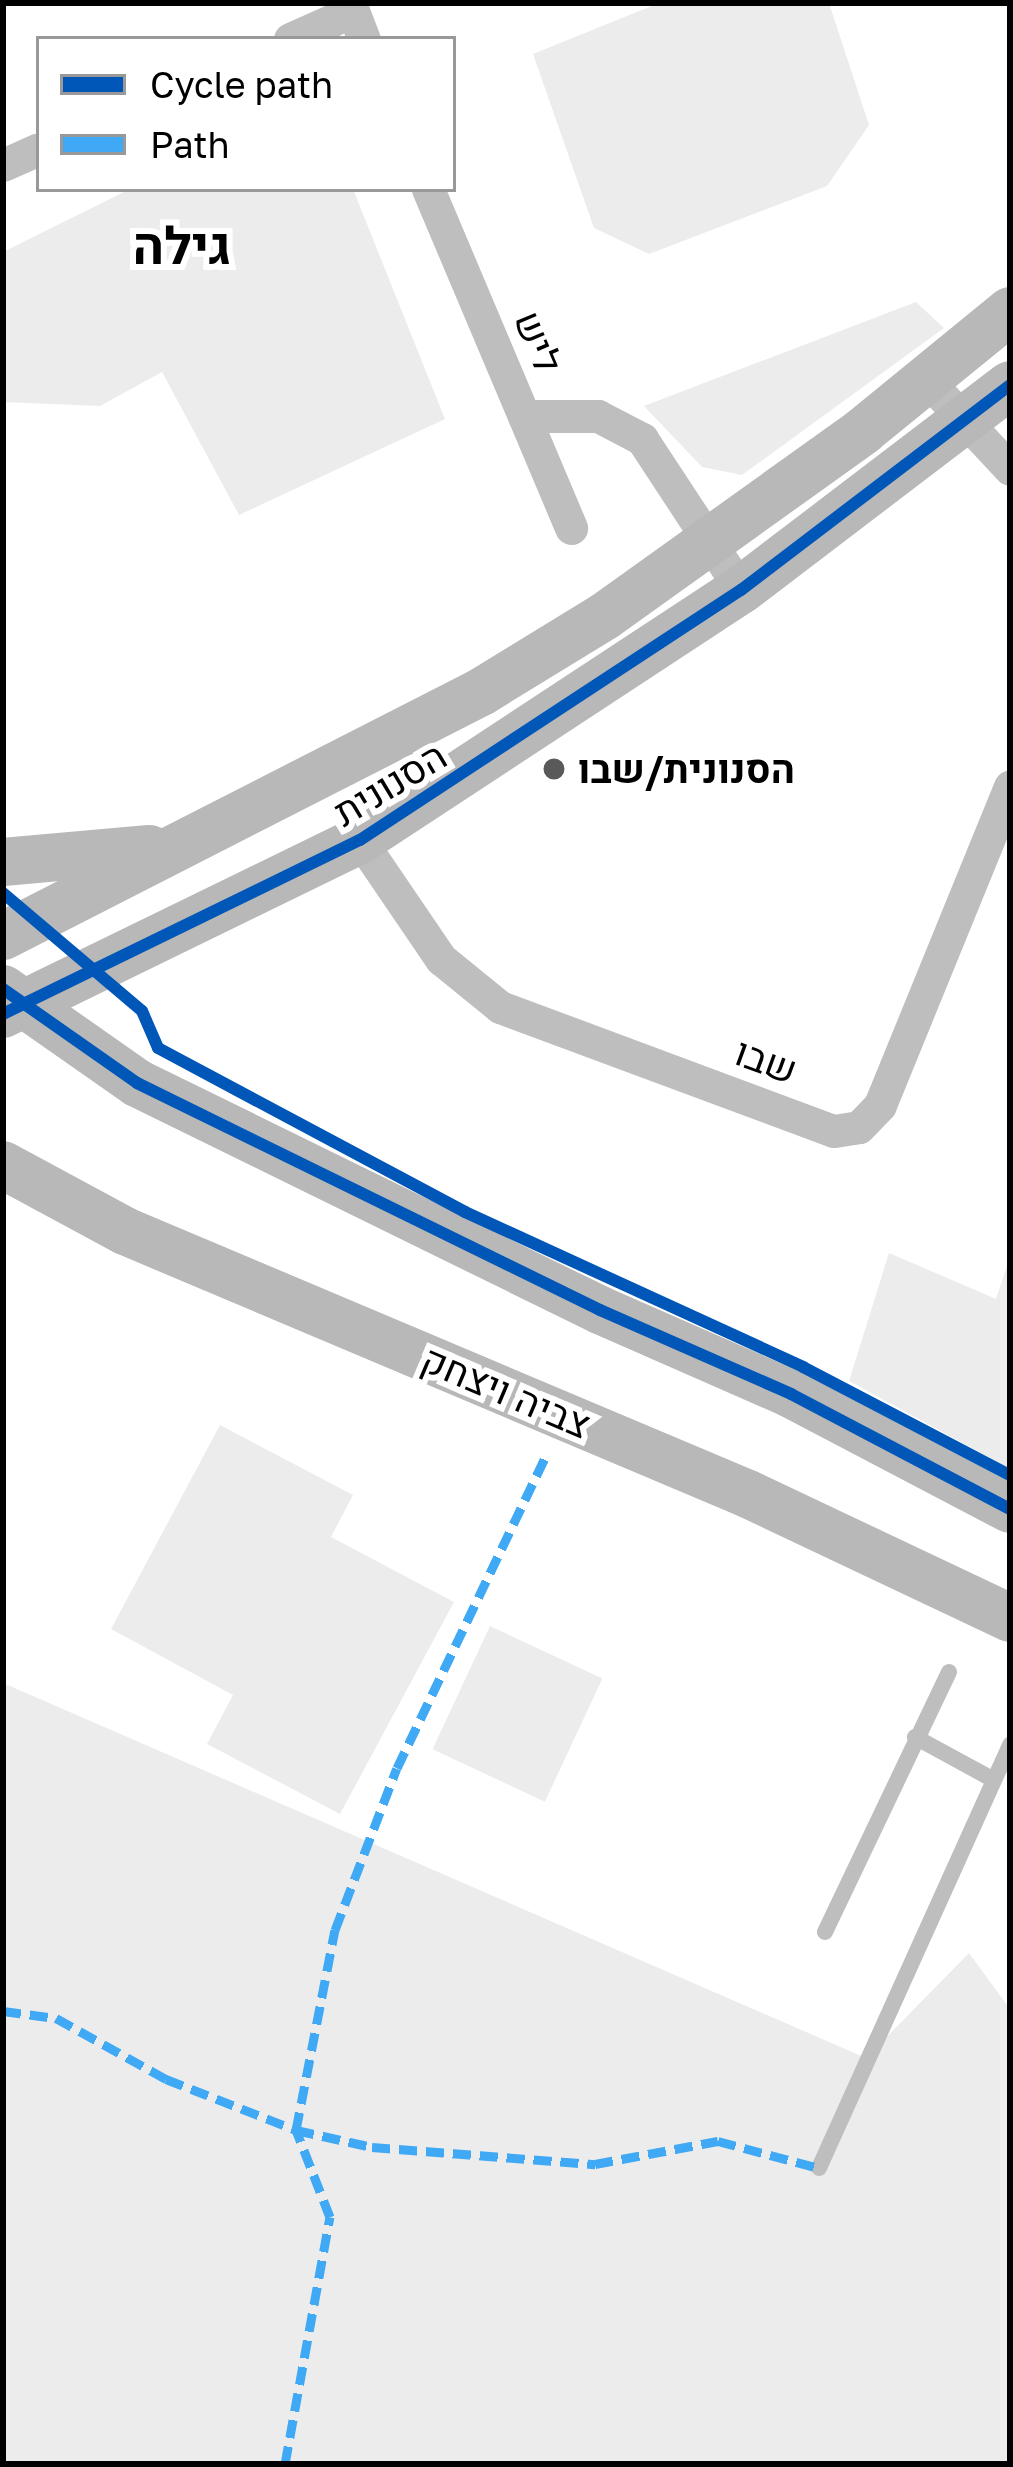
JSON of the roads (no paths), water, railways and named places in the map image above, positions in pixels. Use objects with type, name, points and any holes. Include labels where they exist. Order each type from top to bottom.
[{"type":"street","points":[[297,36],[352,11],[363,36]]},
{"type":"street","points":[[3,165],[36,150]]},
{"type":"street","name":"ליש","points":[[429,192],[571,528]]},
{"type":"street","name":"הסנונית","points":[[3,936],[482,692],[710,545],[928,381],[1010,311]]},
{"type":"street","points":[[928,381],[1010,469]]},
{"type":"street","name":"הסנונית","points":[[9,1003],[360,840],[741,590],[1010,385]]},
{"type":"street","points":[[524,416],[598,416],[642,439],[741,590]]},
{"type":"street","name":"שבו","points":[[360,840],[441,959],[500,1007],[835,1131],[859,1127],[880,1105],[1010,786]]},
{"type":"street","points":[[3,862],[184,845]]},
{"type":"street","points":[[9,1003],[137,1083],[580,1301],[791,1394],[1010,1509]]},
{"type":"street","name":"צביה ויצחק","points":[[3,1165],[125,1231],[748,1494],[1010,1618]]},
{"type":"lane","points":[[825,1932],[949,1672]]},
{"type":"lane","points":[[915,1737],[992,1779]]},
{"type":"lane","points":[[819,2168],[1010,1744]]},
{"type":"place","name":"הסנונית/שבו","points":[[554,769]]},
{"type":"district","name":"גילה","points":[[182,245]]}]
